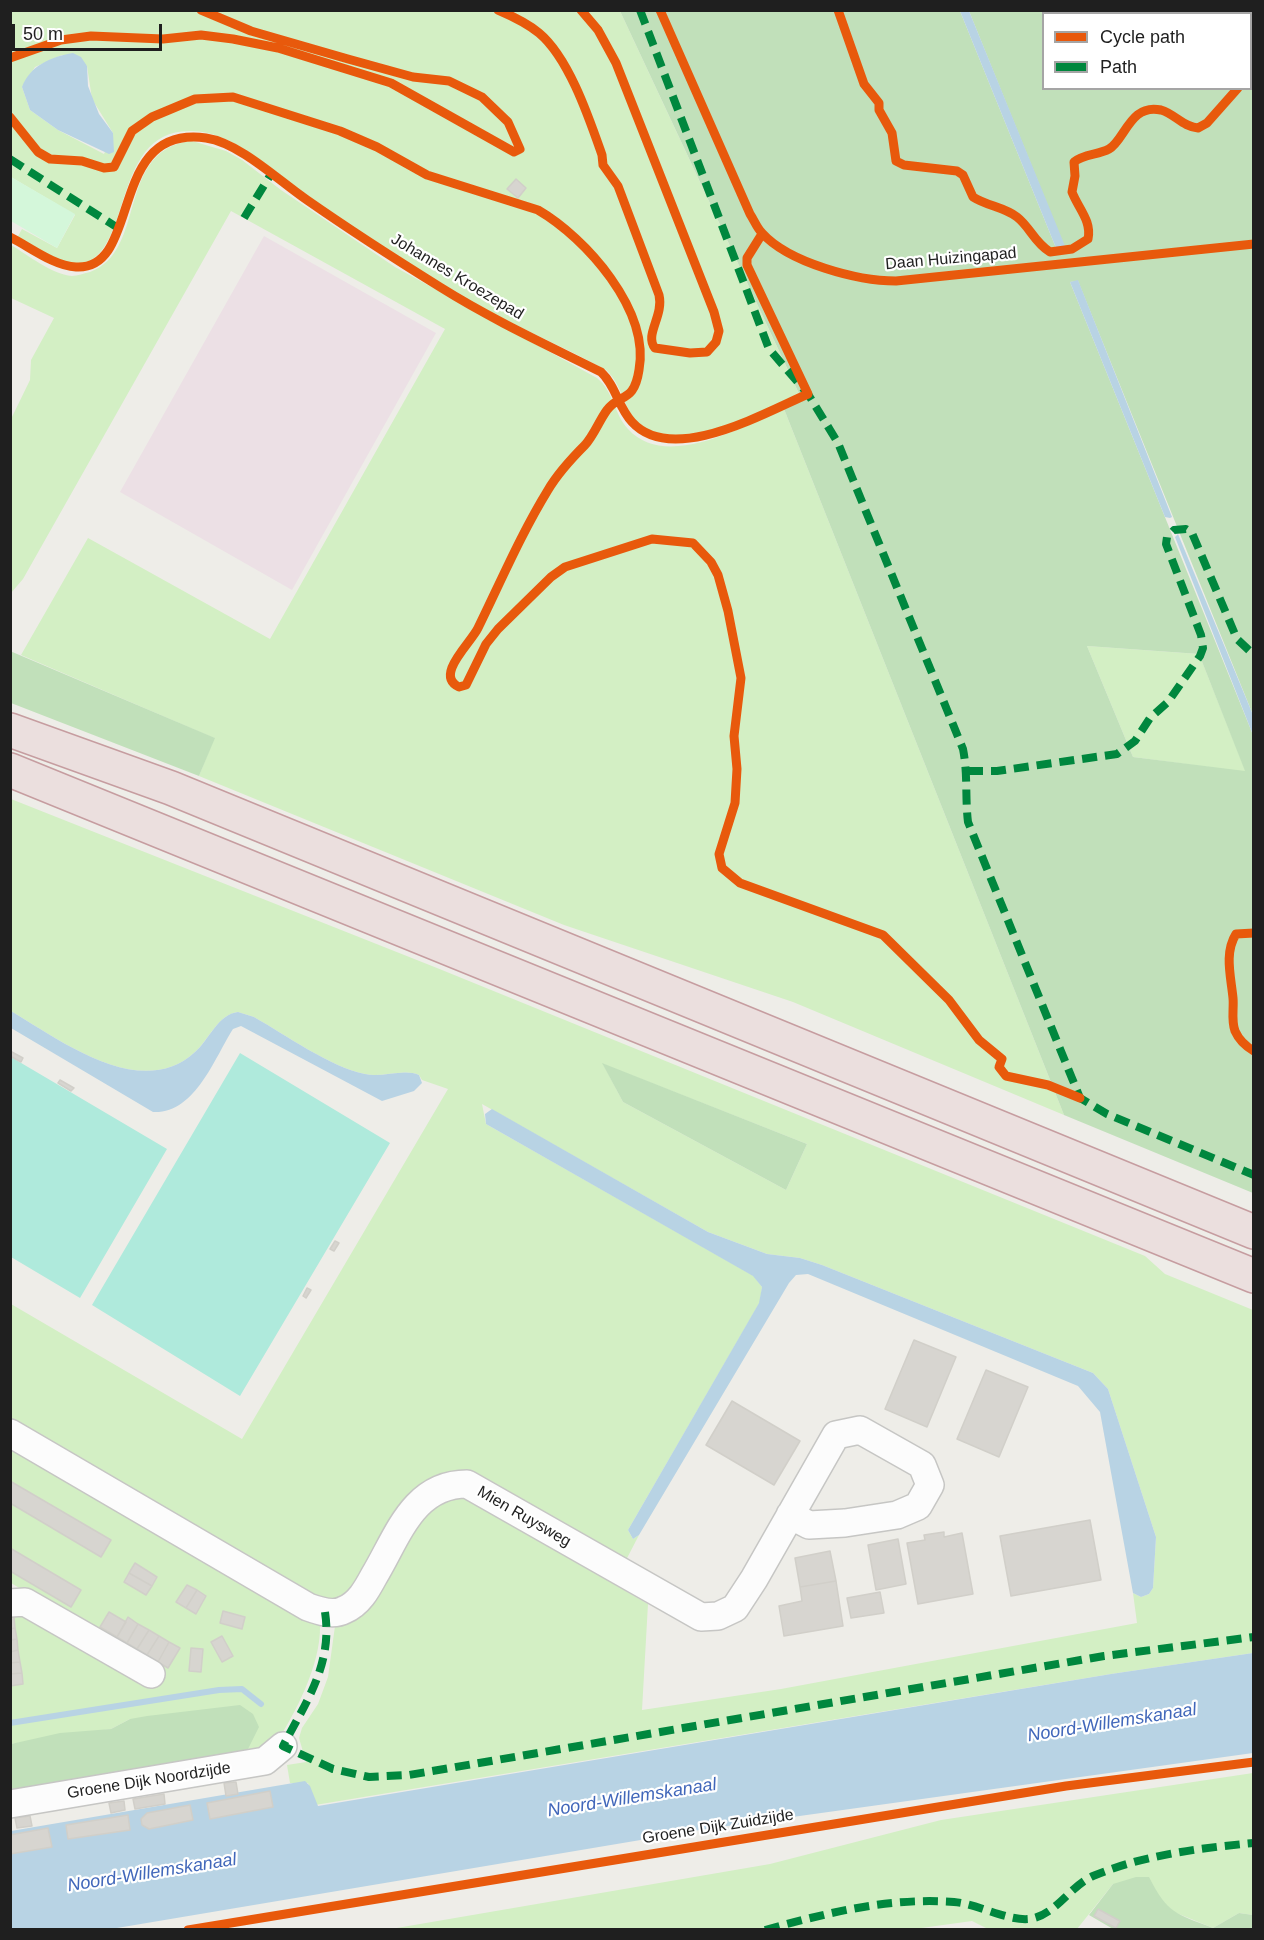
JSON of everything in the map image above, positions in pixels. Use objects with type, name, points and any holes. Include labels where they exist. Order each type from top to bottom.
[{"type":"highway","points":[[10,730],[171,788],[1254,1232]]},
{"type":"highway","points":[[10,770],[1254,1276]]},
{"type":"street","name":"Mien Ruysweg","points":[[10,1433],[308,1608],[325,1612],[343,1611],[362,1597],[417,1503],[435,1490],[450,1484],[467,1484],[701,1617],[718,1616],[735,1608],[836,1435],[860,1430],[922,1465],[930,1485],[918,1506],[897,1515],[845,1523],[808,1525],[790,1515]]},
{"type":"street","points":[[10,1603],[25,1602],[151,1674]]},
{"type":"street","name":"Groene Dijk Noordzijde","points":[[10,1804],[265,1761],[283,1746]]},
{"type":"shaded area","points":[[264,236],[436,333],[292,590],[120,492]]},
{"type":"green space","points":[[11,11],[620,11],[799,394],[741,420],[696,434],[674,436],[655,433],[639,424],[634,418],[616,382],[606,370],[481,307],[426,275],[345,223],[259,159],[234,143],[206,133],[192,131],[165,136],[146,152],[133,174],[105,246],[91,260],[63,263],[42,254],[17,238],[22,229],[57,248],[75,215],[11,177]],"holes":[[[62,55],[87,66],[92,99],[113,133],[104,154],[58,130],[30,110],[22,87],[35,67]]]},
{"type":"green space","points":[[620,11],[960,11],[1056,248],[1064,246],[969,11],[1253,11],[1253,715],[1078,281],[1070,282],[1253,735],[1253,1193],[1064,1115],[784,409],[802,400]],"holes":[[[1087,646],[1199,654],[1245,771],[1133,757]]]},
{"type":"green space","points":[[192,141],[226,151],[242,160],[281,190],[395,267],[597,378],[607,390],[623,423],[644,441],[663,446],[683,446],[705,441],[784,409],[1064,1115],[793,1002],[564,925],[199,776],[214,738],[21,655],[88,538],[270,639],[445,329],[231,211],[23,579],[11,593],[11,419],[30,380],[31,360],[54,318],[11,298],[11,245],[64,275],[74,276],[90,272],[108,261],[120,244],[141,180],[152,162],[168,148]]},
{"type":"green space","points":[[11,177],[75,214],[57,248],[11,221]]},
{"type":"green space","points":[[1087,646],[1199,654],[1246,772],[1133,757]]},
{"type":"green space","points":[[10,651],[215,738],[199,776],[11,703]]},
{"type":"green space","points":[[11,799],[437,968],[1145,1256],[1165,1274],[1253,1310],[1253,1653],[1111,1674],[315,1805],[308,1783],[290,1783],[287,1765],[306,1762],[299,1738],[302,1728],[318,1704],[328,1677],[335,1626],[356,1617],[368,1605],[390,1572],[419,1520],[429,1507],[444,1498],[468,1499],[648,1604],[642,1710],[781,1689],[1137,1623],[1133,1593],[1141,1597],[1149,1594],[1153,1588],[1156,1537],[1108,1389],[1093,1373],[822,1265],[800,1258],[767,1254],[708,1232],[482,1104],[486,1124],[754,1276],[762,1287],[760,1302],[628,1530],[633,1539],[639,1535],[624,1564],[485,1482],[465,1476],[447,1476],[431,1481],[413,1493],[358,1585],[337,1598],[313,1600],[11,1423],[11,1304],[242,1439],[448,1089],[422,1080],[419,1075],[413,1073],[372,1075],[352,1071],[308,1050],[254,1017],[238,1012],[224,1018],[195,1052],[174,1066],[150,1071],[126,1069],[101,1061],[53,1037],[11,1011]],"holes":[[[603,1064],[807,1144],[786,1190],[623,1102]]]},
{"type":"green space","points":[[240,1053],[390,1143],[240,1396],[92,1305]]},
{"type":"green space","points":[[11,1057],[167,1149],[80,1298],[11,1257]]},
{"type":"green space","points":[[602,1063],[807,1144],[786,1190],[623,1102]]},
{"type":"green space","points":[[11,1447],[284,1608],[320,1626],[316,1656],[305,1689],[274,1746],[245,1755],[130,1719],[111,1729],[11,1744],[11,1612],[19,1611],[158,1671],[11,1583]]},
{"type":"green space","points":[[240,1705],[253,1714],[259,1727],[245,1755],[11,1793],[11,1744],[60,1733],[111,1729],[130,1719],[147,1716]]},
{"type":"green space","points":[[1253,1773],[1253,1915],[1239,1913],[1213,1928],[1174,1912],[1162,1902],[1113,1884],[1077,1929],[988,1929],[972,1921],[907,1930],[385,1930],[770,1864],[941,1820]]},
{"type":"green space","points":[[1136,1877],[1149,1877],[1168,1905],[1174,1911],[1190,1919],[1213,1928],[1239,1913],[1253,1915],[1253,1929],[1113,1929],[1089,1915],[1113,1884]]},
{"type":"water","points":[[960,11],[969,11],[1065,246],[1056,248]]},
{"type":"water","points":[[73,53],[81,57],[87,66],[88,86],[99,114],[113,133],[114,152],[109,154],[58,130],[30,110],[22,87],[30,73],[49,60]]},
{"type":"water","points":[[1078,280],[1172,517],[1170,518],[1165,517],[1070,282]]},
{"type":"water","points":[[1178,534],[1253,715],[1253,735],[1175,537]]},
{"type":"water","points":[[11,1011],[53,1037],[101,1061],[126,1069],[150,1071],[174,1066],[195,1052],[219,1022],[238,1012],[254,1017],[308,1050],[352,1071],[372,1075],[413,1073],[419,1075],[422,1083],[414,1091],[382,1101],[241,1026],[233,1029],[192,1095],[181,1104],[168,1110],[153,1112],[11,1028]]},
{"type":"water","points":[[492,1109],[708,1232],[767,1254],[800,1258],[822,1265],[1093,1373],[1108,1389],[1156,1537],[1153,1588],[1149,1594],[1141,1597],[1133,1593],[1100,1412],[1078,1386],[808,1274],[796,1275],[789,1283],[639,1535],[633,1539],[628,1530],[759,1303],[762,1287],[753,1276],[486,1124],[485,1114]]},
{"type":"water","name":"Noord-Willemskanaal","points":[[1253,1653],[1253,1753],[706,1829],[111,1929],[11,1930],[11,1831],[305,1781],[310,1786],[318,1806],[1111,1674]]},
{"type":"building","points":[[516,179],[526,188],[518,198],[507,189]]},
{"type":"building","points":[[10,1051],[23,1058],[21,1062],[10,1056]]},
{"type":"building","points":[[60,1080],[74,1088],[71,1091],[58,1083]]},
{"type":"building","points":[[335,1241],[339,1243],[334,1251],[330,1249]]},
{"type":"building","points":[[307,1288],[311,1290],[306,1298],[303,1296]]},
{"type":"building","points":[[914,1340],[956,1357],[927,1427],[885,1409]]},
{"type":"building","points":[[986,1370],[1028,1387],[999,1457],[957,1439]]},
{"type":"building","points":[[732,1401],[800,1441],[774,1485],[706,1445]]},
{"type":"building","points":[[10,1481],[111,1540],[101,1557],[10,1503]]},
{"type":"building","points":[[1090,1520],[1101,1580],[1011,1596],[1000,1536]]},
{"type":"building","points":[[944,1532],[944,1537],[962,1533],[973,1594],[918,1604],[907,1543],[925,1540],[924,1535]]},
{"type":"building","points":[[898,1539],[906,1584],[876,1590],[868,1545]]},
{"type":"building","points":[[10,1548],[81,1590],[71,1607],[10,1571]]},
{"type":"building","points":[[830,1551],[836,1581],[800,1587],[795,1558]]},
{"type":"building","points":[[135,1563],[157,1577],[152,1586],[129,1573]]},
{"type":"building","points":[[129,1573],[152,1586],[146,1595],[124,1582]]},
{"type":"building","points":[[836,1581],[843,1626],[784,1636],[779,1606],[802,1601],[800,1587]]},
{"type":"building","points":[[187,1585],[197,1590],[186,1608],[176,1602]]},
{"type":"building","points":[[197,1590],[206,1596],[196,1614],[186,1608]]},
{"type":"building","points":[[880,1592],[884,1613],[851,1618],[847,1598]]},
{"type":"building","points":[[223,1611],[245,1617],[242,1629],[220,1623]]},
{"type":"building","points":[[109,1612],[126,1622],[117,1637],[100,1627]]},
{"type":"building","points":[[10,1617],[14,1617],[15,1628],[10,1629]]},
{"type":"building","points":[[128,1617],[138,1624],[127,1643],[117,1637]]},
{"type":"building","points":[[138,1624],[149,1630],[137,1649],[127,1643]]},
{"type":"building","points":[[15,1628],[17,1639],[10,1640],[10,1629]]},
{"type":"building","points":[[149,1630],[159,1636],[147,1655],[137,1649]]},
{"type":"building","points":[[159,1636],[169,1642],[158,1662],[147,1655]]},
{"type":"building","points":[[222,1636],[233,1656],[222,1662],[211,1642]]},
{"type":"building","points":[[17,1639],[18,1650],[10,1652],[10,1640]]},
{"type":"building","points":[[169,1642],[180,1648],[168,1668],[158,1662]]},
{"type":"building","points":[[191,1648],[203,1649],[201,1672],[189,1671]]},
{"type":"building","points":[[18,1650],[20,1662],[10,1663],[10,1652]]},
{"type":"building","points":[[20,1662],[22,1673],[10,1674],[10,1663]]},
{"type":"building","points":[[22,1673],[23,1684],[10,1686],[10,1674]]},
{"type":"building","points":[[236,1782],[238,1794],[226,1796],[224,1783]]},
{"type":"building","points":[[270,1791],[273,1807],[210,1819],[207,1803]]},
{"type":"building","points":[[164,1794],[165,1804],[135,1809],[133,1799]]},
{"type":"building","points":[[124,1801],[125,1810],[111,1813],[109,1803]]},
{"type":"building","points":[[190,1805],[193,1820],[149,1829],[142,1825],[141,1819],[147,1813]]},
{"type":"building","points":[[128,1815],[130,1830],[68,1839],[66,1825]]},
{"type":"building","points":[[30,1816],[32,1826],[17,1828],[15,1818]]},
{"type":"building","points":[[48,1828],[52,1847],[10,1854],[10,1835]]},
{"type":"building","points":[[1098,1909],[1120,1921],[1116,1928],[1094,1916]]},
{"type":"waterway","points":[[10,1723],[219,1690],[242,1689],[261,1704]]},
{"type":"marked path","points":[[640,10],[769,349],[808,394],[838,443],[963,749],[968,822],[1080,1098]]},
{"type":"marked path","points":[[10,159],[118,228]]},
{"type":"marked path","points":[[244,218],[271,174]]},
{"type":"marked path","points":[[968,771],[997,771],[1117,754],[1135,741],[1150,718],[1168,702],[1200,656],[1203,648],[1201,635],[1166,544],[1167,537],[1174,530],[1186,529],[1192,533],[1237,639],[1254,655]]},
{"type":"marked path","points":[[1075,1095],[1107,1114],[1254,1175]]},
{"type":"marked path","points":[[325,1612],[325,1649],[316,1682],[283,1746],[333,1769],[369,1777],[409,1775],[1104,1656],[1254,1637]]},
{"type":"marked path","points":[[765,1930],[835,1912],[906,1902],[963,1903],[1011,1917],[1029,1919],[1038,1917],[1055,1907],[1093,1876],[1112,1869],[1172,1854],[1254,1843]]},
{"type":"cycle path","points":[[10,58],[61,40],[91,36],[163,39],[201,35],[233,39],[278,48],[391,83],[514,152],[520,149],[508,122],[482,97],[449,81],[413,77],[348,59],[251,31],[201,10]]},
{"type":"cycle path","points":[[498,10],[524,23],[550,44],[560,57],[577,90],[602,155],[603,165],[618,186],[659,295],[659,310],[652,337],[655,348],[690,353],[707,352],[716,342],[719,331],[714,312],[616,63],[598,30],[581,10]]},
{"type":"cycle path","name":"Daan Huizingapad","points":[[660,10],[750,214],[762,233],[774,244],[806,261],[844,274],[896,281],[1254,244]]},
{"type":"cycle path","points":[[838,10],[864,84],[879,103],[879,110],[892,133],[896,161],[904,165],[957,171],[963,175],[973,197],[1017,217],[1050,252],[1072,249],[1088,239],[1086,220],[1072,192],[1075,176],[1074,162],[1082,157],[1109,149],[1135,117],[1151,109],[1166,112],[1198,128],[1207,123],[1236,90]]},
{"type":"cycle path","points":[[10,117],[38,152],[50,159],[82,161],[104,168],[114,167],[132,131],[152,117],[195,99],[233,97],[340,131],[377,147],[427,175],[538,210],[576,238],[611,278],[625,300],[635,324],[640,347],[637,380],[630,393],[607,410],[588,441],[565,466],[548,490],[520,541],[478,628],[452,667],[450,675],[452,682],[459,687],[466,685],[486,644],[498,629],[551,577],[565,567],[652,539],[693,543],[711,562],[718,575],[728,611],[741,678],[734,736],[737,769],[735,803],[719,854],[722,868],[740,883],[883,935],[949,1000],[979,1040],[1002,1059],[999,1067],[1006,1076],[1048,1085],[1080,1098]]},
{"type":"cycle path","name":"Johannes Kroezepad","points":[[10,237],[51,260],[68,266],[76,267],[97,262],[111,247],[139,174],[153,153],[174,140],[206,138],[219,141],[246,155],[307,200],[459,299],[601,372],[632,422],[649,434],[670,439],[718,432],[768,413],[808,394],[747,265],[747,258],[762,234]]},
{"type":"cycle path","points":[[1254,933],[1236,934],[1229,957],[1234,1027],[1240,1040],[1254,1051]]},
{"type":"cycle path","name":"Groene Dijk Zuidzijde","points":[[188,1930],[1066,1786],[1254,1762]]}]
